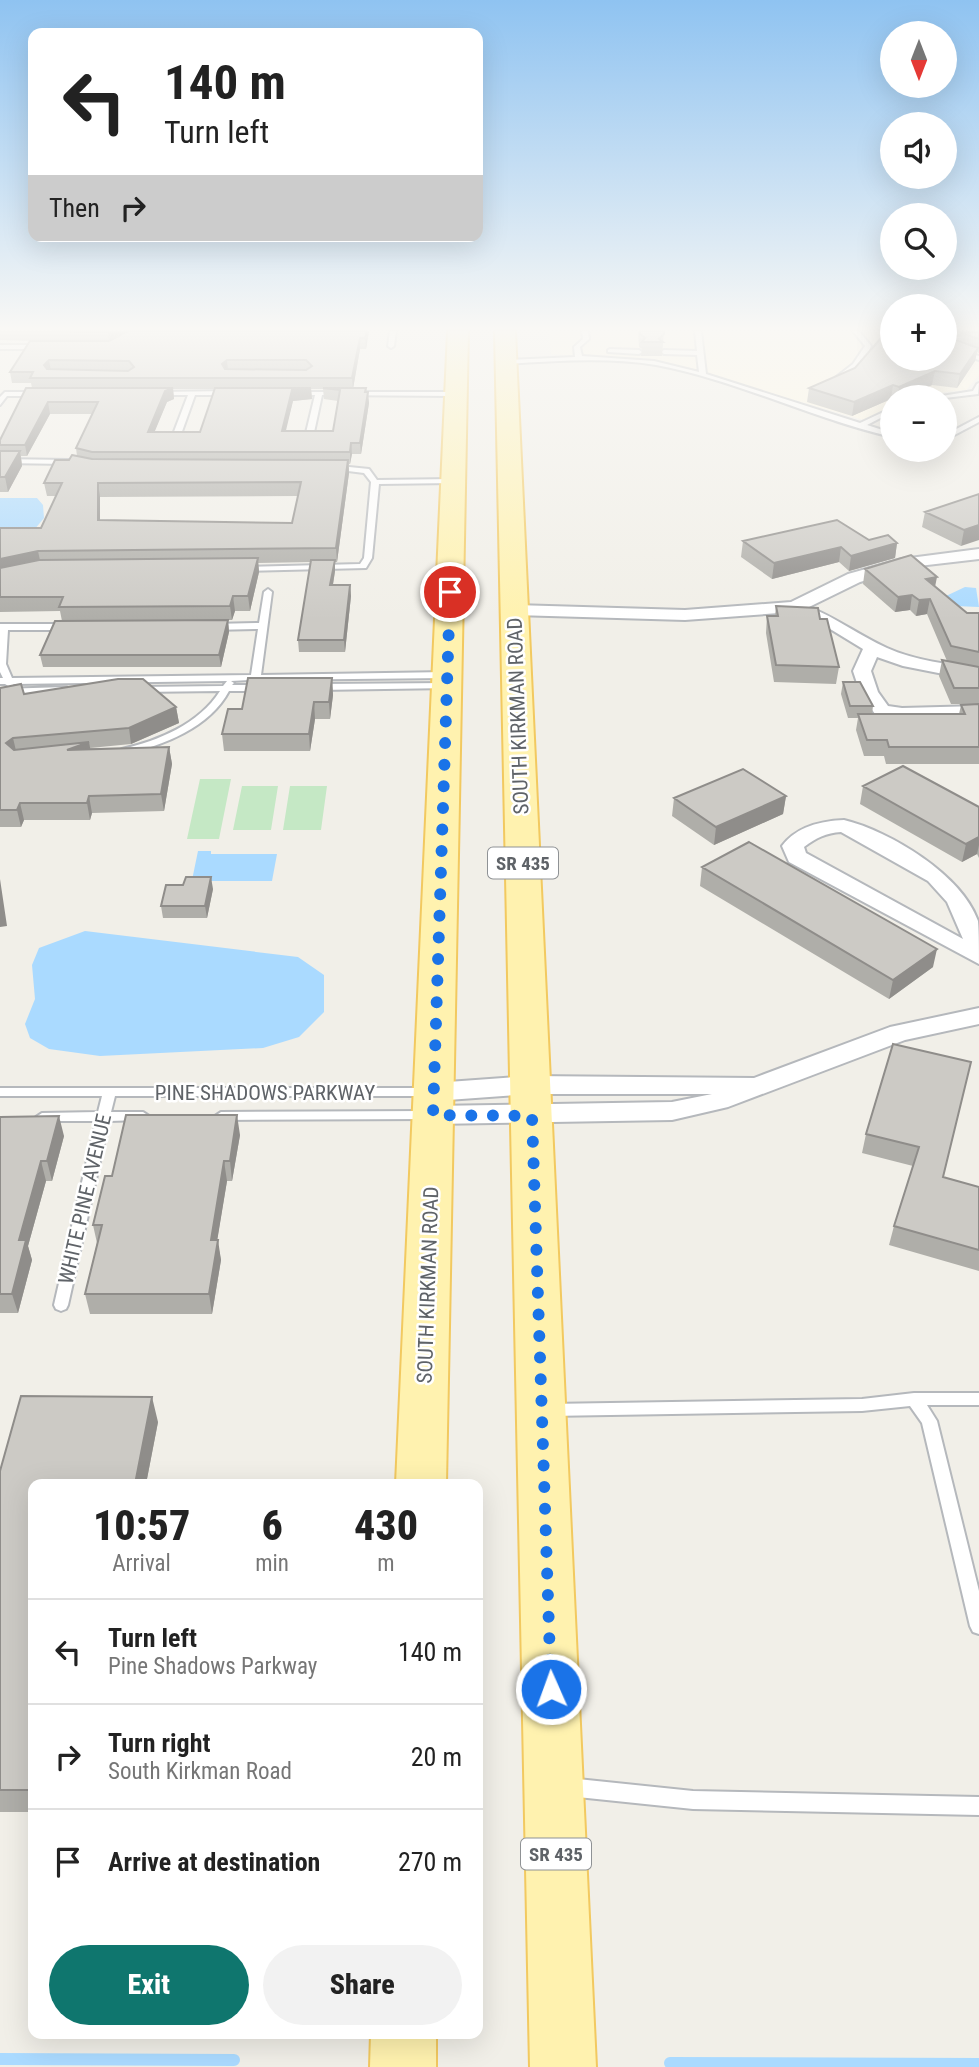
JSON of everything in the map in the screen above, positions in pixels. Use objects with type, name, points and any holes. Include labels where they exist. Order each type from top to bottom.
[{"type":"main road","name":"SOUTH KIRKMAN ROAD","points":[[466,427],[514,603],[563,2067]]},
{"type":"main road","name":"SOUTH KIRKMAN ROAD","points":[[421,1479],[448,680],[493,427]]},
{"type":"main road","points":[[403,2067],[404,2039]]},
{"type":"street","points":[[514,603],[685,615],[795,607],[854,578],[908,562],[979,554]]},
{"type":"street","points":[[826,591],[842,608],[832,623]]},
{"type":"street","points":[[514,603],[646,596],[732,610]]},
{"type":"street","points":[[795,607],[832,623],[872,648],[903,661],[979,675]]},
{"type":"street","points":[[872,648],[862,671],[869,692],[882,710],[902,714],[979,712]]},
{"type":"street","points":[[979,949],[957,900],[936,876],[880,843],[844,826],[824,827],[805,836],[793,846],[797,857],[979,957]]},
{"type":"street","name":"PINE SHADOWS PARKWAY","points":[[433,1104],[531,1100],[672,1111],[719,1101],[899,1033],[979,1016]]},
{"type":"lane","points":[[176,437],[179,427]]},
{"type":"lane","points":[[309,437],[311,427]]},
{"type":"lane","points":[[0,461],[63,461],[84,466]]},
{"type":"lane","points":[[229,569],[363,566],[368,558],[375,482],[366,471],[327,467]]},
{"type":"lane","points":[[375,482],[482,481]]},
{"type":"lane","points":[[254,688],[268,592]]},
{"type":"lane","points":[[207,627],[261,626]]},
{"type":"lane","points":[[7,684],[1,663],[2,627],[85,627]]},
{"type":"lane","points":[[0,692],[7,684],[230,676],[448,680]]},
{"type":"lane","points":[[108,752],[134,750],[198,721],[227,688],[230,676]]},
{"type":"lane","points":[[7,684],[254,688],[448,680]]},
{"type":"lane","name":"PINE SHADOWS PARKWAY","points":[[0,1092],[433,1104]]},
{"type":"lane","name":"WHITE PINE AVENUE","points":[[61,1305],[109,1094]]},
{"type":"lane","name":"PINE SHADOWS PARKWAY","points":[[212,1116],[433,1104]]},
{"type":"lane","name":"PINE SHADOWS PARKWAY","points":[[26,1117],[158,1116]]},
{"type":"lane","points":[[542,1410],[862,1405],[914,1399],[979,1399]]},
{"type":"lane","points":[[914,1399],[929,1422],[979,1626]]},
{"type":"lane","points":[[554,1786],[693,1800],[979,1806]]},
{"type":"green space","points":[[200,779],[231,779],[219,839],[187,839]]},
{"type":"green space","points":[[242,786],[278,786],[271,830],[233,830]]},
{"type":"green space","points":[[290,786],[327,786],[321,830],[283,830]]},
{"type":"green space","points":[[979,2059],[979,2067],[746,2067],[745,2060]]},
{"type":"water","points":[[0,498],[37,498],[43,505],[44,518],[34,530],[0,533]]},
{"type":"water","points":[[965,587],[976,588],[979,607],[955,606],[946,596]]},
{"type":"water","points":[[198,851],[211,851],[211,854],[277,854],[272,881],[204,881],[191,885]]},
{"type":"water","points":[[85,931],[298,957],[324,975],[324,1012],[299,1037],[263,1048],[100,1056],[49,1049],[30,1038],[25,1024],[35,999],[32,965],[39,948]]},
{"type":"building","points":[[6,427],[34,427],[25,445],[0,445]]},
{"type":"building","points":[[86,427],[150,427],[148,432],[200,432],[202,427],[283,427],[282,431],[333,431],[334,427],[362,427],[360,443],[351,443],[350,452],[92,452],[76,448]]},
{"type":"building","points":[[0,451],[20,451],[5,477],[0,477]]},
{"type":"building","points":[[72,455],[92,459],[348,460],[336,548],[38,551],[0,559],[0,528],[41,528],[62,483],[44,483],[55,460],[69,460]],"holes":[[[301,482],[292,523],[98,520],[98,483]]]},
{"type":"building","points":[[979,494],[979,525],[964,530],[925,512]]},
{"type":"building","points":[[837,520],[869,540],[888,535],[897,543],[851,556],[841,547],[774,563],[743,541]]},
{"type":"building","points":[[911,555],[937,577],[926,579],[967,613],[979,613],[979,652],[951,646],[930,599],[919,600],[912,595],[898,597],[865,569]]},
{"type":"building","points":[[258,558],[248,596],[233,596],[230,606],[59,607],[63,597],[0,597],[0,568],[39,560]]},
{"type":"building","points":[[311,560],[335,560],[330,585],[350,585],[344,640],[298,640]]},
{"type":"building","points":[[776,606],[818,608],[820,619],[827,619],[839,667],[776,665],[767,616],[778,616]]},
{"type":"building","points":[[228,620],[219,655],[40,655],[55,621]]},
{"type":"building","points":[[942,660],[979,667],[979,688],[954,688]]},
{"type":"building","points":[[248,678],[332,678],[329,702],[314,702],[309,734],[222,734],[228,709],[242,709]]},
{"type":"building","points":[[118,679],[143,679],[176,707],[129,728],[13,738],[6,743],[14,750],[89,742],[67,750],[169,747],[161,794],[89,796],[87,803],[20,803],[17,810],[0,810],[0,688],[21,684],[24,694]]},
{"type":"building","points":[[843,682],[860,682],[873,706],[850,706]]},
{"type":"building","points":[[979,704],[979,747],[889,747],[887,740],[867,740],[858,714],[965,714],[961,705]]},
{"type":"building","points":[[903,766],[979,807],[979,837],[966,844],[863,786]]},
{"type":"building","points":[[743,769],[786,796],[716,827],[674,798]]},
{"type":"building","points":[[749,842],[937,949],[893,980],[702,867]]},
{"type":"building","points":[[186,877],[211,877],[205,906],[161,906],[166,885],[183,885]]},
{"type":"building","points":[[893,1044],[971,1062],[943,1177],[979,1187],[979,1250],[894,1226],[919,1147],[866,1134]]},
{"type":"building","points":[[126,1115],[237,1115],[230,1161],[224,1161],[211,1240],[218,1240],[209,1294],[85,1294],[102,1225],[93,1225],[105,1176],[112,1176]]},
{"type":"building","points":[[59,1116],[47,1161],[41,1161],[19,1240],[26,1240],[12,1294],[0,1294],[0,1117]]},
{"type":"building","points":[[21,1396],[152,1397],[136,1479],[28,1479],[28,1790],[0,1790],[0,1471]]},
{"type":"waterway","points":[[0,2059],[234,2060]]},
{"type":"waterway","points":[[670,2063],[979,2064]]},
{"type":"route","points":[[450,592],[433,1115],[532,1116],[551,1689]]}]
